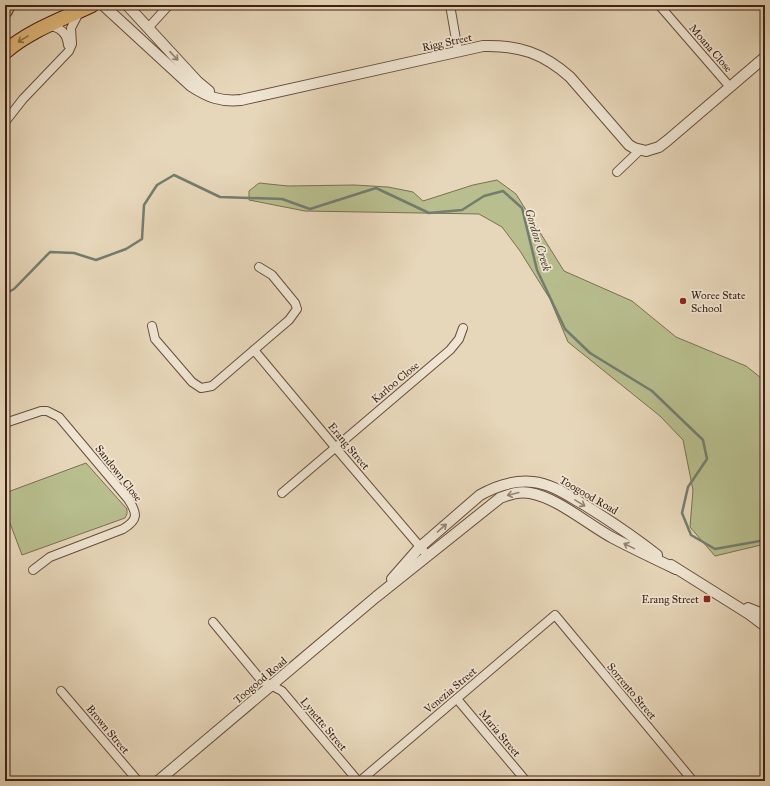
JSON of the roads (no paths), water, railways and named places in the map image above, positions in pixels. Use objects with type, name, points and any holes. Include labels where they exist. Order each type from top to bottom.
[{"type":"highway","points":[[5,11],[8,5]]},
{"type":"highway","points":[[5,52],[24,37],[87,8]]},
{"type":"street","name":"Rigg Street","points":[[103,5],[184,73]]},
{"type":"street","points":[[121,21],[141,29],[148,28],[168,5]]},
{"type":"street","points":[[450,5],[458,51]]},
{"type":"street","name":"Moana Close","points":[[659,5],[730,87]]},
{"type":"street","name":"Rigg Street","points":[[129,6],[184,73],[190,85],[203,94],[214,98],[223,100],[241,100],[458,51],[483,46],[500,46],[527,51],[552,62],[570,77],[622,138],[629,145],[640,150]]},
{"type":"street","points":[[5,122],[23,99],[67,54],[72,44],[72,28],[87,8]]},
{"type":"street","points":[[47,26],[59,28],[64,33],[68,44],[67,54]]},
{"type":"street","points":[[617,172],[640,150],[652,150],[659,147],[765,57]]},
{"type":"street","points":[[152,326],[155,339],[192,382],[201,388],[212,386],[289,320],[297,309],[295,303],[272,274],[259,267]]},
{"type":"street","name":"Karloo Close","points":[[282,492],[450,350],[459,339],[462,328]]},
{"type":"street","name":"Erang Street","points":[[254,350],[428,556]]},
{"type":"street","name":"Sandown Close","points":[[5,423],[41,411],[47,411],[59,417],[135,509],[135,518],[131,524],[122,529],[50,557],[33,570]]},
{"type":"street","name":"Toogood Road","points":[[376,597],[420,546],[480,495],[504,485],[519,482],[534,482],[559,490],[613,522],[676,569],[749,614],[765,622]]},
{"type":"street","name":"Toogood Road","points":[[158,781],[376,597],[500,498],[520,492],[530,493],[550,499],[612,538],[676,569]]},
{"type":"street","points":[[716,594],[765,615]]},
{"type":"street","name":"Venezia Street","points":[[359,781],[555,614]]},
{"type":"street","name":"Sorrento Street","points":[[555,614],[692,781]]},
{"type":"street","name":"Toogood Road","points":[[749,614],[765,626]]},
{"type":"street","name":"Lynette Street","points":[[213,622],[261,680],[282,691],[359,781]]},
{"type":"street","name":"Brown Street","points":[[61,690],[138,781]]},
{"type":"street","name":"Maria Street","points":[[457,699],[526,781]]},
{"type":"waterway","name":"Gordon Creek","points":[[5,294],[14,289],[50,252],[74,253],[96,260],[126,249],[142,239],[144,205],[157,185],[174,175],[220,197],[282,199],[310,209],[376,188],[429,213],[462,210],[484,196],[503,191],[522,208],[537,270],[565,329],[590,353],[652,391],[703,440],[707,459],[688,487],[682,513],[691,535],[715,549],[765,540]]},
{"type":"place","name":"Woree State School","points":[[683,301]]},
{"type":"place","name":"Erang Street","points":[[707,599]]}]
